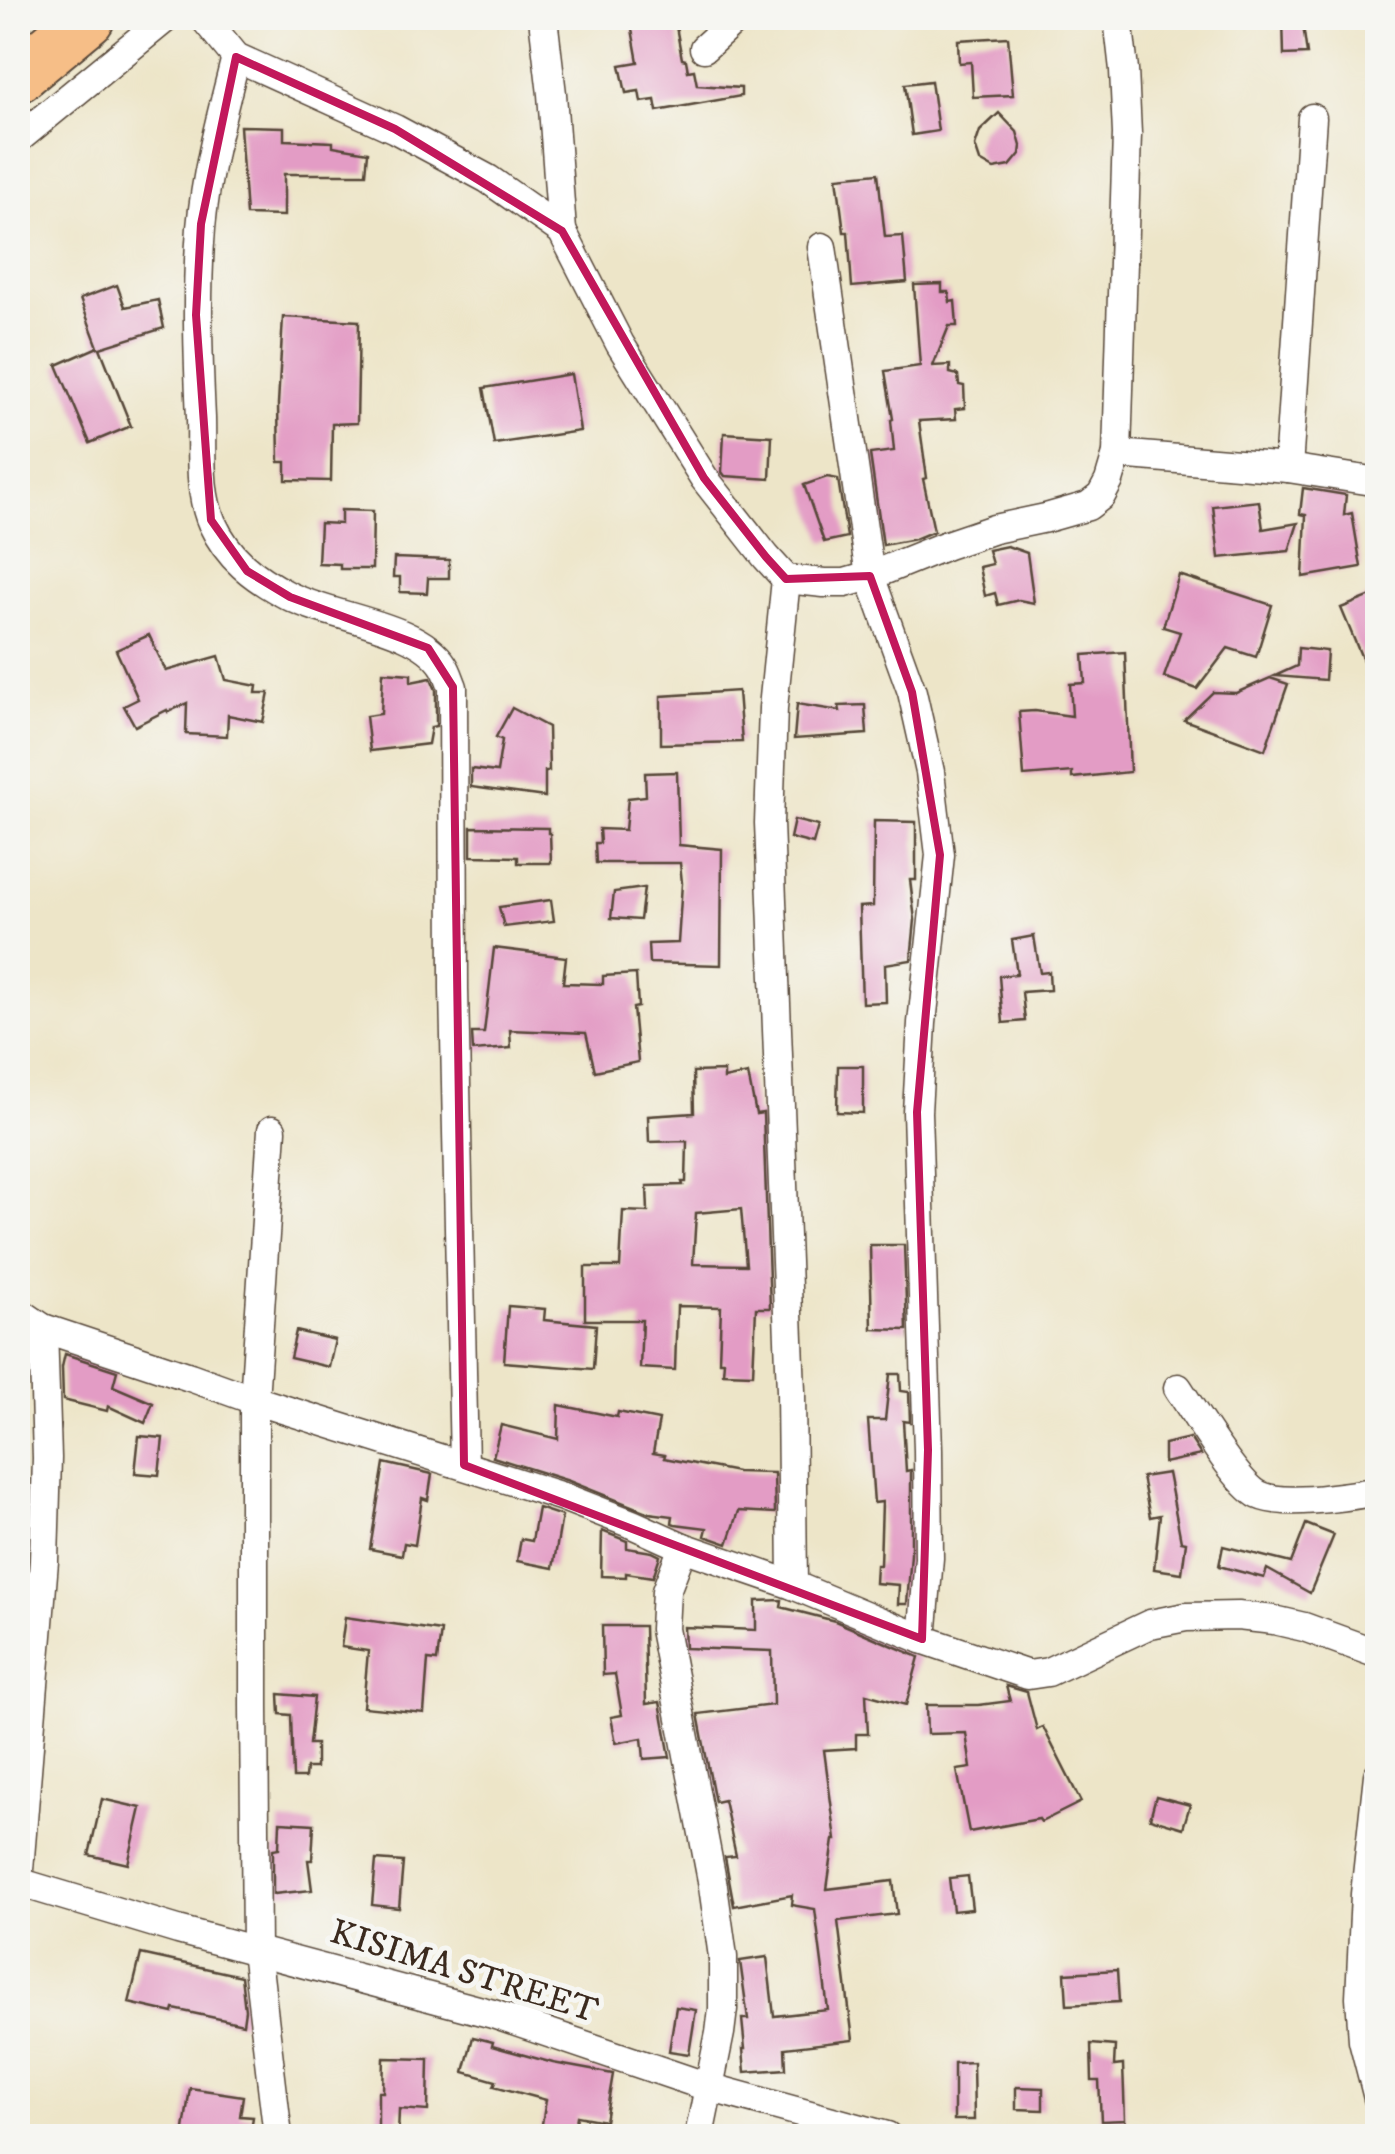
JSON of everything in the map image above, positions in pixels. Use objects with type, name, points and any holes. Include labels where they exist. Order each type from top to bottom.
[{"type":"highway","points":[[18,76],[88,18]]},
{"type":"street","points":[[18,139],[166,18]]},
{"type":"street","points":[[204,18],[236,56],[395,129],[488,179],[562,230]]},
{"type":"street","points":[[543,18],[562,230],[620,344],[704,478],[786,578],[824,583],[844,583],[870,576],[994,529],[1088,506],[1101,496],[1110,481],[1117,454],[1127,134],[1118,18]]},
{"type":"street","points":[[704,48],[737,18]]},
{"type":"street","points":[[236,56],[216,135],[201,224],[196,315],[204,488],[211,520],[228,552],[247,571],[290,597],[390,629],[428,648],[444,665],[453,687],[454,989],[464,1465]]},
{"type":"street","points":[[1288,468],[1312,118]]},
{"type":"street","points":[[822,248],[870,576],[912,692],[930,772],[940,855],[922,1022],[917,1112],[928,1450],[929,1558],[922,1639]]},
{"type":"street","points":[[1117,454],[1288,468],[1378,482]]},
{"type":"street","points":[[786,578],[773,708],[769,823],[791,1391],[793,1585]]},
{"type":"street","points":[[272,1130],[254,1400],[256,1950],[278,2136]]},
{"type":"street","points":[[18,1311],[43,1328],[580,1504],[922,1639],[1028,1676],[1048,1672],[1150,1624],[1186,1617],[1238,1616],[1304,1627],[1378,1654]]},
{"type":"street","points":[[18,1882],[44,1560],[47,1458],[43,1328]]},
{"type":"street","points":[[1178,1388],[1242,1480],[1260,1496],[1282,1500],[1341,1498],[1378,1491]]},
{"type":"street","points":[[683,1547],[666,1591],[664,1630],[723,1956],[720,2033],[699,2136]]},
{"type":"street","points":[[1378,1775],[1365,1894],[1360,1998],[1363,2040],[1378,2098]]},
{"type":"street","name":"KISIMA STREET","points":[[18,1882],[493,2014],[708,2088],[887,2136]]},
{"type":"highlighted area","points":[[236,57],[395,129],[562,231],[704,478],[766,557],[786,579],[870,576],[912,692],[940,855],[917,1112],[928,1450],[922,1639],[464,1465],[453,687],[428,648],[290,597],[247,571],[211,520],[196,315],[201,224]]},
{"type":"building","points":[[1283,18],[1302,18],[1307,54],[1284,55]]},
{"type":"building","points":[[675,21],[682,59],[686,60],[688,71],[694,70],[697,85],[741,88],[741,96],[657,111],[655,100],[641,102],[639,91],[626,93],[620,65],[638,62],[632,29]]},
{"type":"building","points":[[1008,37],[1013,95],[973,97],[971,62],[959,63],[958,40]]},
{"type":"building","points":[[931,81],[938,131],[912,135],[905,84]]},
{"type":"building","points":[[999,113],[1017,132],[1021,146],[1010,166],[994,169],[980,161],[975,146],[980,131]]},
{"type":"building","points":[[240,126],[284,127],[284,140],[333,142],[333,146],[368,152],[366,174],[284,174],[284,216],[246,215]]},
{"type":"building","points":[[878,173],[885,237],[903,236],[907,282],[852,287],[848,232],[844,232],[837,177]]},
{"type":"building","points":[[942,284],[942,292],[949,292],[950,302],[955,301],[957,326],[949,326],[933,366],[950,365],[950,373],[958,375],[959,385],[964,386],[965,408],[955,409],[956,419],[919,421],[927,478],[923,479],[934,531],[883,545],[870,454],[894,451],[885,371],[920,366],[914,285]]},
{"type":"building","points":[[117,285],[125,307],[158,300],[164,328],[100,348],[131,426],[90,443],[57,365],[98,347],[80,299]]},
{"type":"building","points":[[283,317],[359,321],[357,423],[332,424],[331,481],[286,480],[286,462],[279,462]]},
{"type":"building","points":[[571,374],[580,431],[494,444],[484,388]]},
{"type":"building","points":[[724,433],[772,436],[770,479],[725,476]]},
{"type":"building","points":[[827,477],[838,479],[847,537],[824,542],[804,485]]},
{"type":"building","points":[[1303,488],[1346,495],[1344,515],[1352,513],[1361,567],[1303,577]]},
{"type":"building","points":[[1259,501],[1263,529],[1298,523],[1289,551],[1219,558],[1213,506]]},
{"type":"building","points":[[341,510],[373,511],[372,569],[340,569],[340,564],[318,563],[320,523],[341,524]]},
{"type":"building","points":[[1007,546],[1027,553],[1034,603],[1019,600],[998,605],[995,593],[985,596],[979,567],[992,564],[988,550]]},
{"type":"building","points":[[394,558],[449,560],[449,578],[428,578],[427,593],[400,592],[400,577],[393,577]]},
{"type":"building","points":[[1179,575],[1272,605],[1256,657],[1228,648],[1197,689],[1164,677],[1180,632],[1163,627]]},
{"type":"building","points":[[1371,596],[1378,611],[1378,653],[1364,663],[1341,608]]},
{"type":"building","points":[[149,635],[166,671],[219,656],[226,680],[257,686],[256,693],[269,693],[263,722],[228,715],[227,736],[186,734],[187,703],[135,726],[124,706],[138,699],[116,650]]},
{"type":"building","points":[[1298,648],[1327,651],[1325,680],[1275,676],[1297,666]]},
{"type":"building","points":[[1125,652],[1130,772],[1072,778],[1072,772],[1024,776],[1019,712],[1072,716],[1070,684],[1085,683],[1083,655]]},
{"type":"building","points":[[383,672],[411,674],[411,682],[431,678],[436,690],[436,726],[431,727],[428,744],[370,751],[366,716],[381,714]]},
{"type":"building","points":[[1270,678],[1288,684],[1265,750],[1184,720],[1213,692],[1236,693]]},
{"type":"building","points":[[738,691],[742,742],[661,744],[661,696]]},
{"type":"building","points":[[797,704],[840,711],[839,706],[865,705],[867,734],[794,739]]},
{"type":"building","points":[[512,708],[548,727],[545,797],[471,787],[471,769],[497,772],[502,740],[496,737]]},
{"type":"building","points":[[677,772],[679,845],[722,849],[721,965],[649,963],[648,944],[678,943],[680,863],[596,863],[599,829],[625,830],[628,798],[646,796],[645,773]]},
{"type":"building","points":[[794,820],[818,826],[813,844],[790,838]]},
{"type":"building","points":[[874,821],[916,822],[916,880],[910,880],[915,920],[911,960],[885,964],[886,1002],[862,1003],[859,907],[873,906]]},
{"type":"building","points":[[471,827],[548,828],[551,863],[518,863],[518,857],[471,856]]},
{"type":"building","points":[[644,888],[640,920],[611,918],[614,892]]},
{"type":"building","points":[[551,900],[554,921],[504,927],[499,907]]},
{"type":"building","points":[[1034,936],[1040,973],[1049,972],[1050,990],[1022,992],[1025,1021],[1003,1023],[999,976],[1017,974],[1012,940]]},
{"type":"building","points":[[494,948],[566,957],[563,983],[603,984],[603,976],[636,974],[638,1007],[633,1008],[638,1062],[595,1071],[586,1033],[510,1030],[511,1048],[473,1051],[472,1033],[484,1033]]},
{"type":"building","points":[[838,1066],[863,1066],[863,1113],[837,1112]]},
{"type":"building","points":[[724,1071],[724,1079],[748,1074],[756,1114],[763,1113],[770,1308],[756,1308],[753,1374],[723,1373],[724,1361],[719,1361],[721,1307],[677,1306],[675,1370],[640,1368],[642,1320],[585,1320],[585,1267],[620,1267],[623,1211],[648,1212],[647,1186],[686,1182],[687,1141],[649,1142],[648,1116],[694,1113],[693,1072]],"holes":[[[741,1209],[746,1265],[693,1264],[696,1213]]]},
{"type":"building","points":[[870,1245],[904,1245],[907,1330],[872,1329]]},
{"type":"building","points":[[508,1306],[545,1309],[544,1320],[596,1325],[593,1369],[504,1362]]},
{"type":"building","points":[[296,1331],[335,1340],[329,1367],[290,1358]]},
{"type":"building","points":[[65,1354],[117,1371],[113,1386],[153,1403],[145,1423],[108,1406],[107,1411],[63,1400]]},
{"type":"building","points":[[890,1374],[900,1374],[901,1391],[909,1392],[910,1422],[903,1421],[906,1471],[911,1470],[907,1604],[898,1604],[899,1585],[875,1583],[876,1565],[880,1565],[882,1502],[874,1503],[868,1420],[885,1420]]},
{"type":"building","points":[[559,1405],[617,1417],[618,1412],[659,1420],[653,1453],[665,1455],[664,1458],[737,1472],[774,1473],[775,1513],[739,1511],[728,1544],[705,1536],[707,1528],[675,1524],[673,1516],[649,1513],[569,1481],[493,1457],[501,1425],[558,1439]]},
{"type":"building","points":[[139,1436],[163,1438],[159,1475],[135,1473]]},
{"type":"building","points":[[1190,1438],[1201,1455],[1164,1463],[1164,1444]]},
{"type":"building","points":[[384,1463],[432,1474],[428,1500],[422,1498],[415,1545],[404,1543],[402,1555],[370,1549]]},
{"type":"building","points":[[1168,1473],[1181,1541],[1186,1542],[1182,1573],[1154,1569],[1160,1515],[1150,1517],[1142,1477]]},
{"type":"building","points":[[538,1508],[562,1516],[553,1568],[517,1561],[521,1539],[532,1541]]},
{"type":"building","points":[[1306,1524],[1334,1535],[1310,1593],[1267,1569],[1264,1578],[1219,1566],[1223,1546],[1291,1563]]},
{"type":"building","points":[[602,1531],[627,1541],[627,1548],[660,1556],[653,1577],[626,1573],[626,1577],[601,1576]]},
{"type":"building","points":[[18,1574],[25,1575],[20,1642],[18,1642]]},
{"type":"building","points":[[782,1600],[781,1607],[835,1621],[919,1657],[906,1705],[866,1694],[868,1734],[856,1734],[856,1748],[824,1750],[836,1840],[827,1889],[893,1881],[897,1914],[838,1921],[853,2040],[785,2048],[786,2069],[745,2072],[742,2019],[748,2019],[740,1961],[767,1957],[774,2016],[828,2010],[815,1909],[791,1905],[792,1895],[734,1906],[725,1857],[736,1856],[724,1800],[715,1802],[698,1714],[773,1705],[772,1651],[685,1648],[684,1627],[756,1630],[756,1601]]},
{"type":"building","points":[[345,1617],[441,1631],[437,1661],[428,1660],[424,1713],[363,1707],[368,1651],[341,1647]]},
{"type":"building","points":[[602,1626],[644,1626],[646,1704],[660,1702],[670,1757],[644,1759],[642,1738],[616,1743],[611,1717],[622,1715],[615,1674],[603,1675]]},
{"type":"building","points":[[1006,1686],[1027,1692],[1037,1730],[1043,1727],[1081,1802],[1041,1822],[1039,1819],[969,1832],[957,1770],[971,1768],[966,1733],[927,1734],[926,1705],[1010,1701]]},
{"type":"building","points":[[279,1694],[314,1697],[309,1744],[316,1744],[316,1768],[306,1768],[305,1778],[293,1778],[291,1715],[280,1714]]},
{"type":"building","points":[[1156,1796],[1190,1805],[1183,1828],[1150,1818]]},
{"type":"building","points":[[102,1799],[141,1808],[128,1864],[89,1855]]},
{"type":"building","points":[[280,1822],[314,1824],[312,1860],[308,1860],[312,1890],[273,1894],[273,1849],[279,1848]]},
{"type":"building","points":[[376,1860],[403,1862],[399,1908],[372,1905]]},
{"type":"building","points":[[968,1876],[972,1909],[953,1911],[949,1878]]},
{"type":"building","points":[[141,1954],[241,1976],[243,2024],[129,2003]]},
{"type":"building","points":[[1117,1970],[1119,2002],[1067,2005],[1065,1973]]},
{"type":"building","points":[[676,2007],[696,2010],[689,2054],[669,2051]]},
{"type":"building","points":[[473,2037],[553,2063],[613,2074],[605,2121],[577,2116],[574,2136],[541,2130],[546,2100],[494,2086],[496,2081],[464,2072]]},
{"type":"building","points":[[1091,2044],[1115,2046],[1114,2066],[1123,2065],[1125,2120],[1101,2121],[1099,2081],[1092,2081]]},
{"type":"building","points":[[384,2058],[429,2059],[428,2111],[399,2109],[398,2136],[378,2136],[378,2092],[383,2092]]},
{"type":"building","points":[[973,2062],[974,2120],[954,2120],[954,2063]]},
{"type":"building","points":[[1016,2087],[1043,2088],[1043,2110],[1016,2109]]},
{"type":"building","points":[[190,2088],[243,2096],[240,2116],[253,2117],[250,2136],[183,2136]]}]
